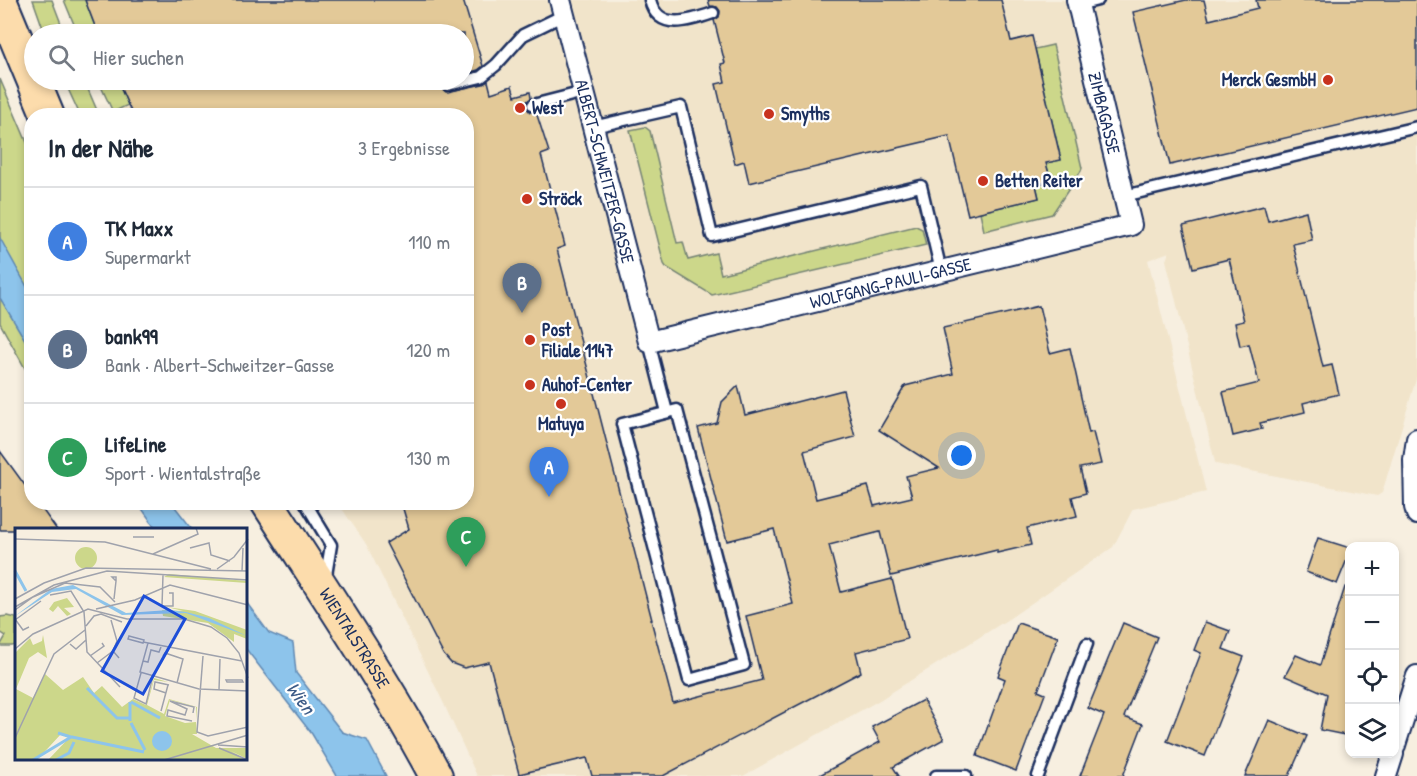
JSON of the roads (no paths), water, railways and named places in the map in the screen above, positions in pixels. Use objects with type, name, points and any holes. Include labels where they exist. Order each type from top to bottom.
[{"type":"main road","points":[[0,0],[24,58]]},
{"type":"main road","points":[[37,90],[45,108]]},
{"type":"main road","name":"WIENTALSTRASSE","points":[[272,510],[412,731],[436,776]]},
{"type":"street","name":"ZIMBAGASSE","points":[[1077,2],[1131,225]]},
{"type":"street","name":"ALBERT-SCHWEITZER-GASSE","points":[[562,7],[648,342]]},
{"type":"street","name":"WOLFGANG-PAULI-GASSE","points":[[648,342],[1131,225]]},
{"type":"street","points":[[1417,439],[1414,460],[1417,514]]},
{"type":"street","points":[[1399,735],[1417,676]]},
{"type":"street","points":[[1386,776],[1391,758]]},
{"type":"lane","points":[[650,0],[662,18],[673,22],[696,20],[713,13]]},
{"type":"lane","points":[[1077,2],[1098,0]]},
{"type":"lane","points":[[474,79],[481,77],[496,65],[523,35],[562,7]]},
{"type":"lane","points":[[533,105],[584,92]]},
{"type":"lane","points":[[593,127],[681,106],[712,236],[921,186],[941,271]]},
{"type":"lane","points":[[1124,196],[1417,127]]},
{"type":"lane","points":[[648,342],[667,412]]},
{"type":"lane","points":[[677,410],[744,665],[689,680],[622,424],[667,412],[677,410]]},
{"type":"lane","points":[[310,510],[331,545],[323,590]]},
{"type":"lane","points":[[1038,776],[1087,644]]},
{"type":"lane","points":[[936,776],[966,776]]},
{"type":"water","points":[[0,238],[24,281],[24,338],[0,298]]},
{"type":"water","points":[[143,510],[177,510],[191,528],[156,528]]},
{"type":"water","name":"Wien","points":[[248,605],[269,633],[293,643],[296,673],[342,732],[367,740],[386,776],[337,776],[312,734],[248,652]]},
{"type":"place","name":"Merck GesmbH","points":[[1328,80]]},
{"type":"place","name":"West","points":[[520,108]]},
{"type":"place","name":"Smyths","points":[[769,114]]},
{"type":"place","name":"Betten Reiter","points":[[983,181]]},
{"type":"place","name":"Ströck","points":[[527,199]]},
{"type":"place","name":"bank99","points":[[522,313]]},
{"type":"place","name":"Post Filiale 1147","points":[[530,340]]},
{"type":"place","name":"Auhof-Center","points":[[530,385]]},
{"type":"place","name":"Matuya","points":[[561,404]]},
{"type":"place","name":"TK Maxx","points":[[549,497]]},
{"type":"place","name":"LifeLine","points":[[466,567]]}]
